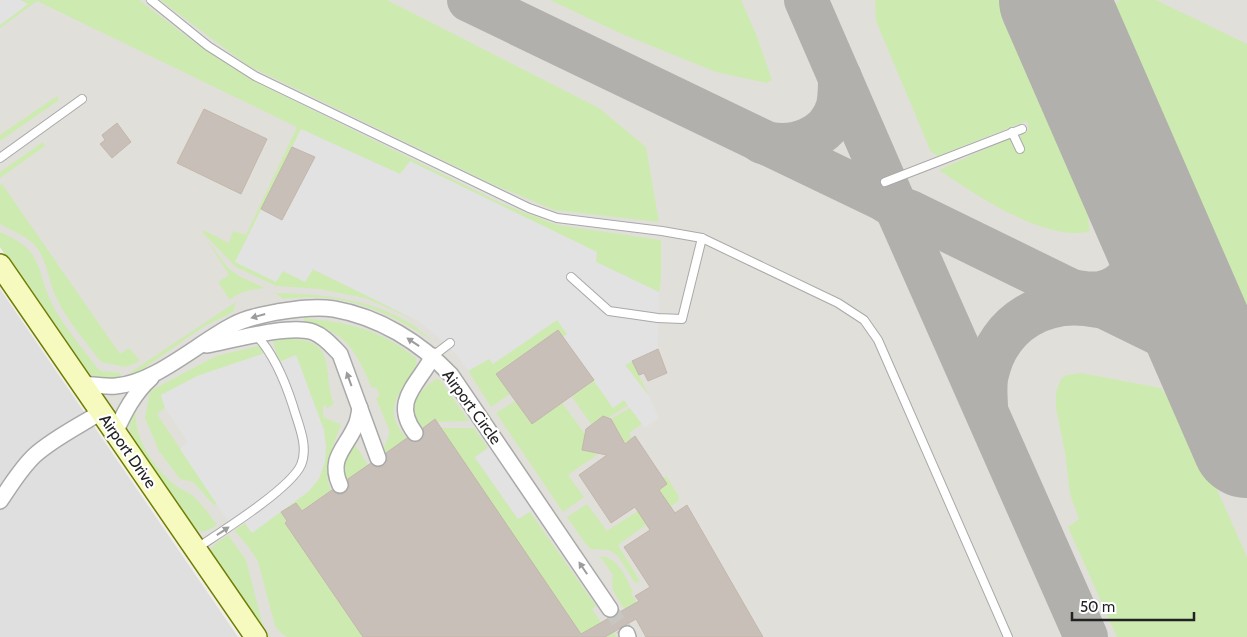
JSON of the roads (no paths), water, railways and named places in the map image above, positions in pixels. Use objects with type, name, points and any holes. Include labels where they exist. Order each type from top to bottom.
[{"type":"main road","name":"Airport Drive","points":[[0,264],[256,637]]},
{"type":"street","name":"Airport Circle","points":[[115,433],[123,414],[141,386],[159,371],[234,324],[260,315],[296,308],[333,309],[362,317],[390,328],[433,356],[451,375],[610,609]]},
{"type":"street","points":[[196,347],[300,329],[315,333],[330,343],[340,354],[378,458]]},
{"type":"street","points":[[415,433],[404,411],[406,398],[433,356]]},
{"type":"street","name":"Airport Circle","points":[[82,384],[117,386],[136,382],[159,371]]},
{"type":"street","points":[[340,485],[335,469],[338,456],[356,427],[360,408]]},
{"type":"street","points":[[0,501],[16,477],[43,448],[101,412]]},
{"type":"lane","points":[[151,0],[208,46],[255,76],[529,208],[557,218],[662,230],[702,238],[838,303],[864,320],[878,340],[1008,637]]},
{"type":"lane","points":[[0,158],[82,100]]},
{"type":"lane","points":[[886,182],[1022,129]]},
{"type":"lane","points":[[1012,132],[1020,149]]},
{"type":"lane","points":[[571,277],[609,311],[658,318],[682,319],[702,238]]},
{"type":"lane","points":[[195,549],[249,512],[290,480],[301,464],[304,443],[289,393],[268,348],[256,336]]},
{"type":"lane","points":[[433,356],[450,343]]},
{"type":"lane","points":[[159,371],[186,364]]},
{"type":"tunnel","points":[[610,609],[627,634]]}]
